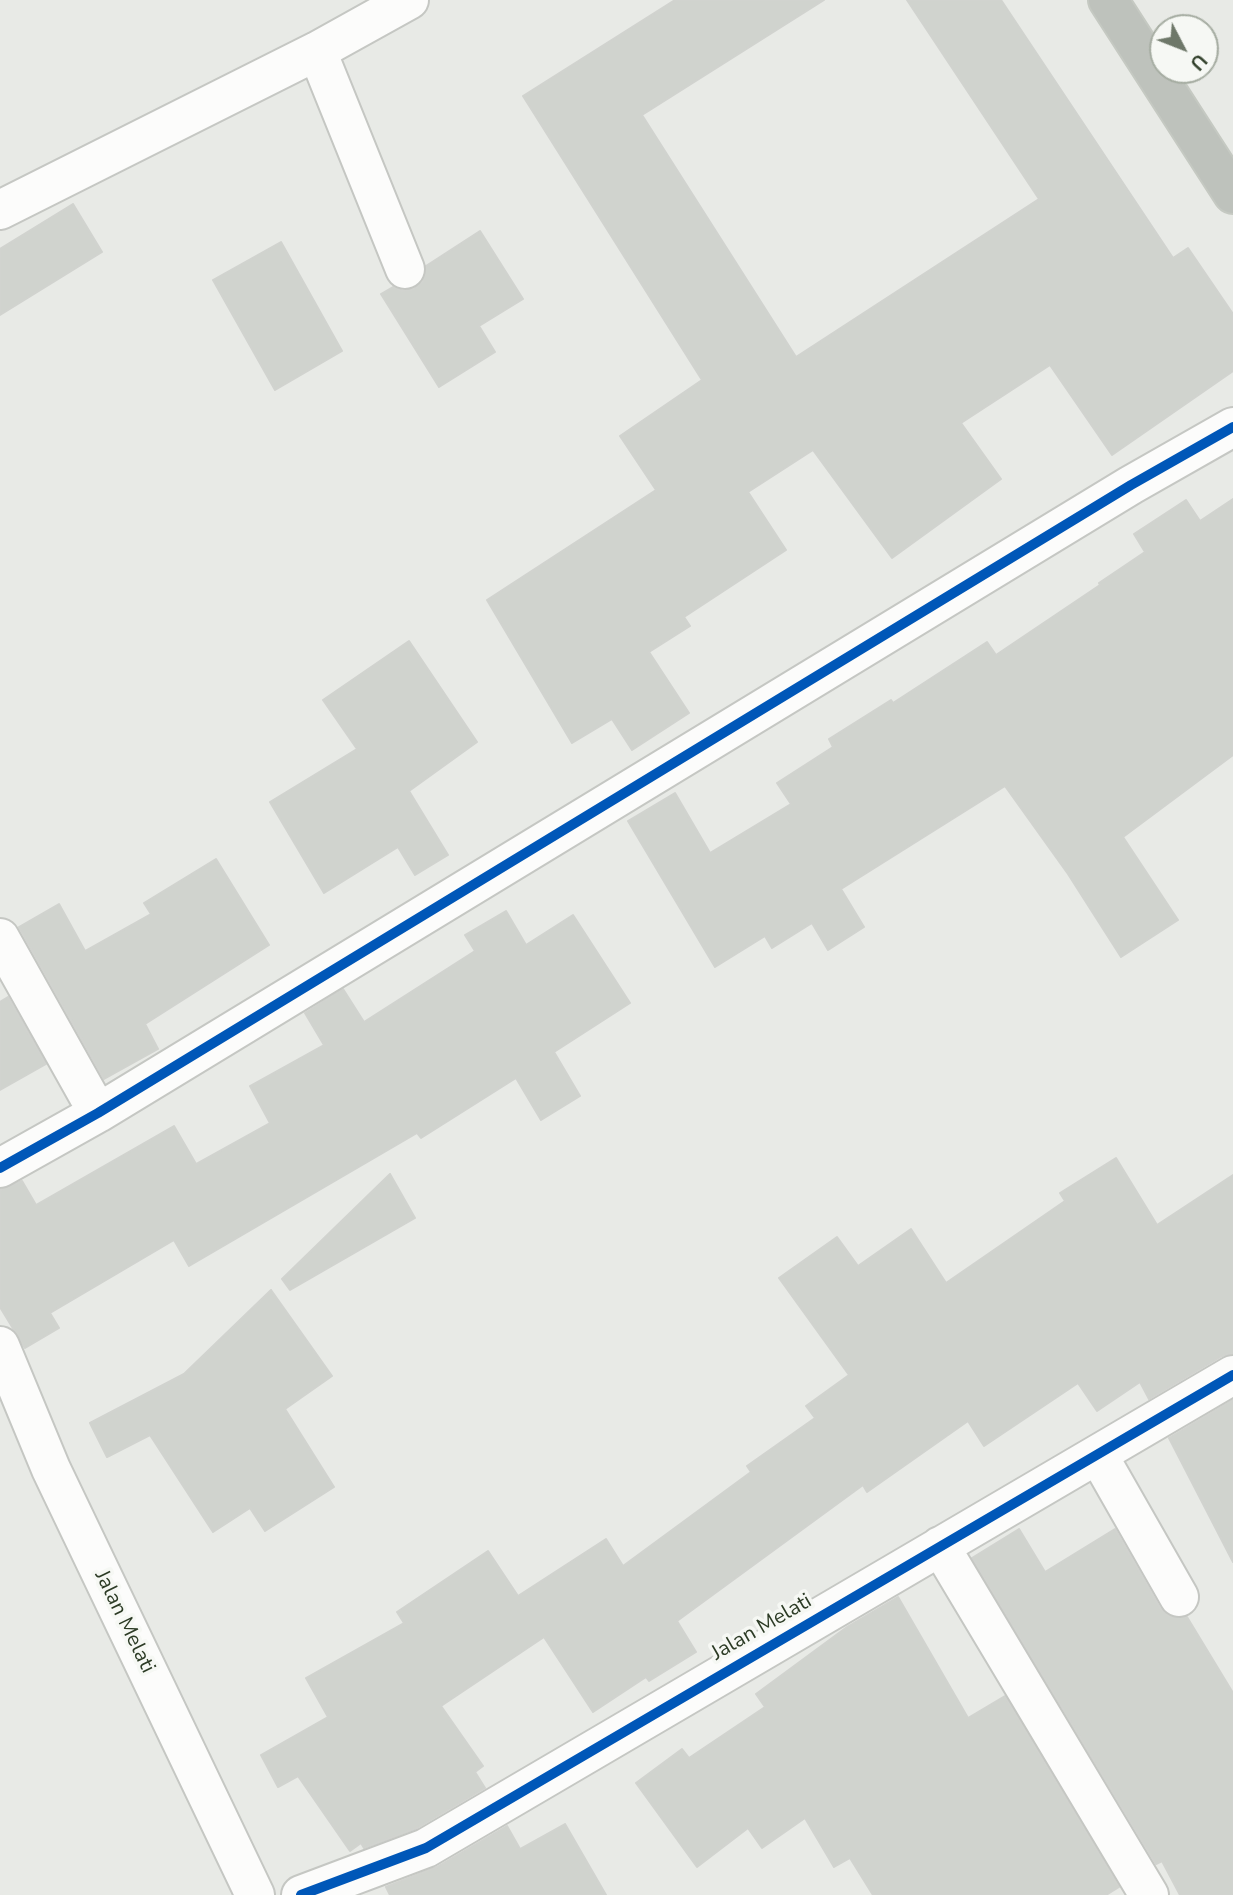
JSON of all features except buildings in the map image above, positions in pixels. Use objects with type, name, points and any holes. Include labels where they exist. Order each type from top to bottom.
[{"type":"highway","points":[[1108,0],[1227,170]]},
{"type":"street","points":[[0,211],[317,51],[409,0]]},
{"type":"street","points":[[317,51],[405,269]]},
{"type":"street","points":[[0,1168],[98,1112],[1083,514],[1233,427]]},
{"type":"street","points":[[0,938],[98,1112]]},
{"type":"street","name":"Jalan Melati","points":[[0,1346],[51,1469],[255,1895]]},
{"type":"street","name":"Jalan Melati","points":[[301,1895],[426,1848],[1233,1375]]},
{"type":"street","points":[[1098,1455],[1179,1597]]},
{"type":"street","points":[[940,1546],[1149,1895]]},
{"type":"cycle path","points":[[0,1168],[98,1113],[1131,485],[1233,427]]},
{"type":"cycle path","points":[[301,1895],[426,1848],[1233,1375]]}]
